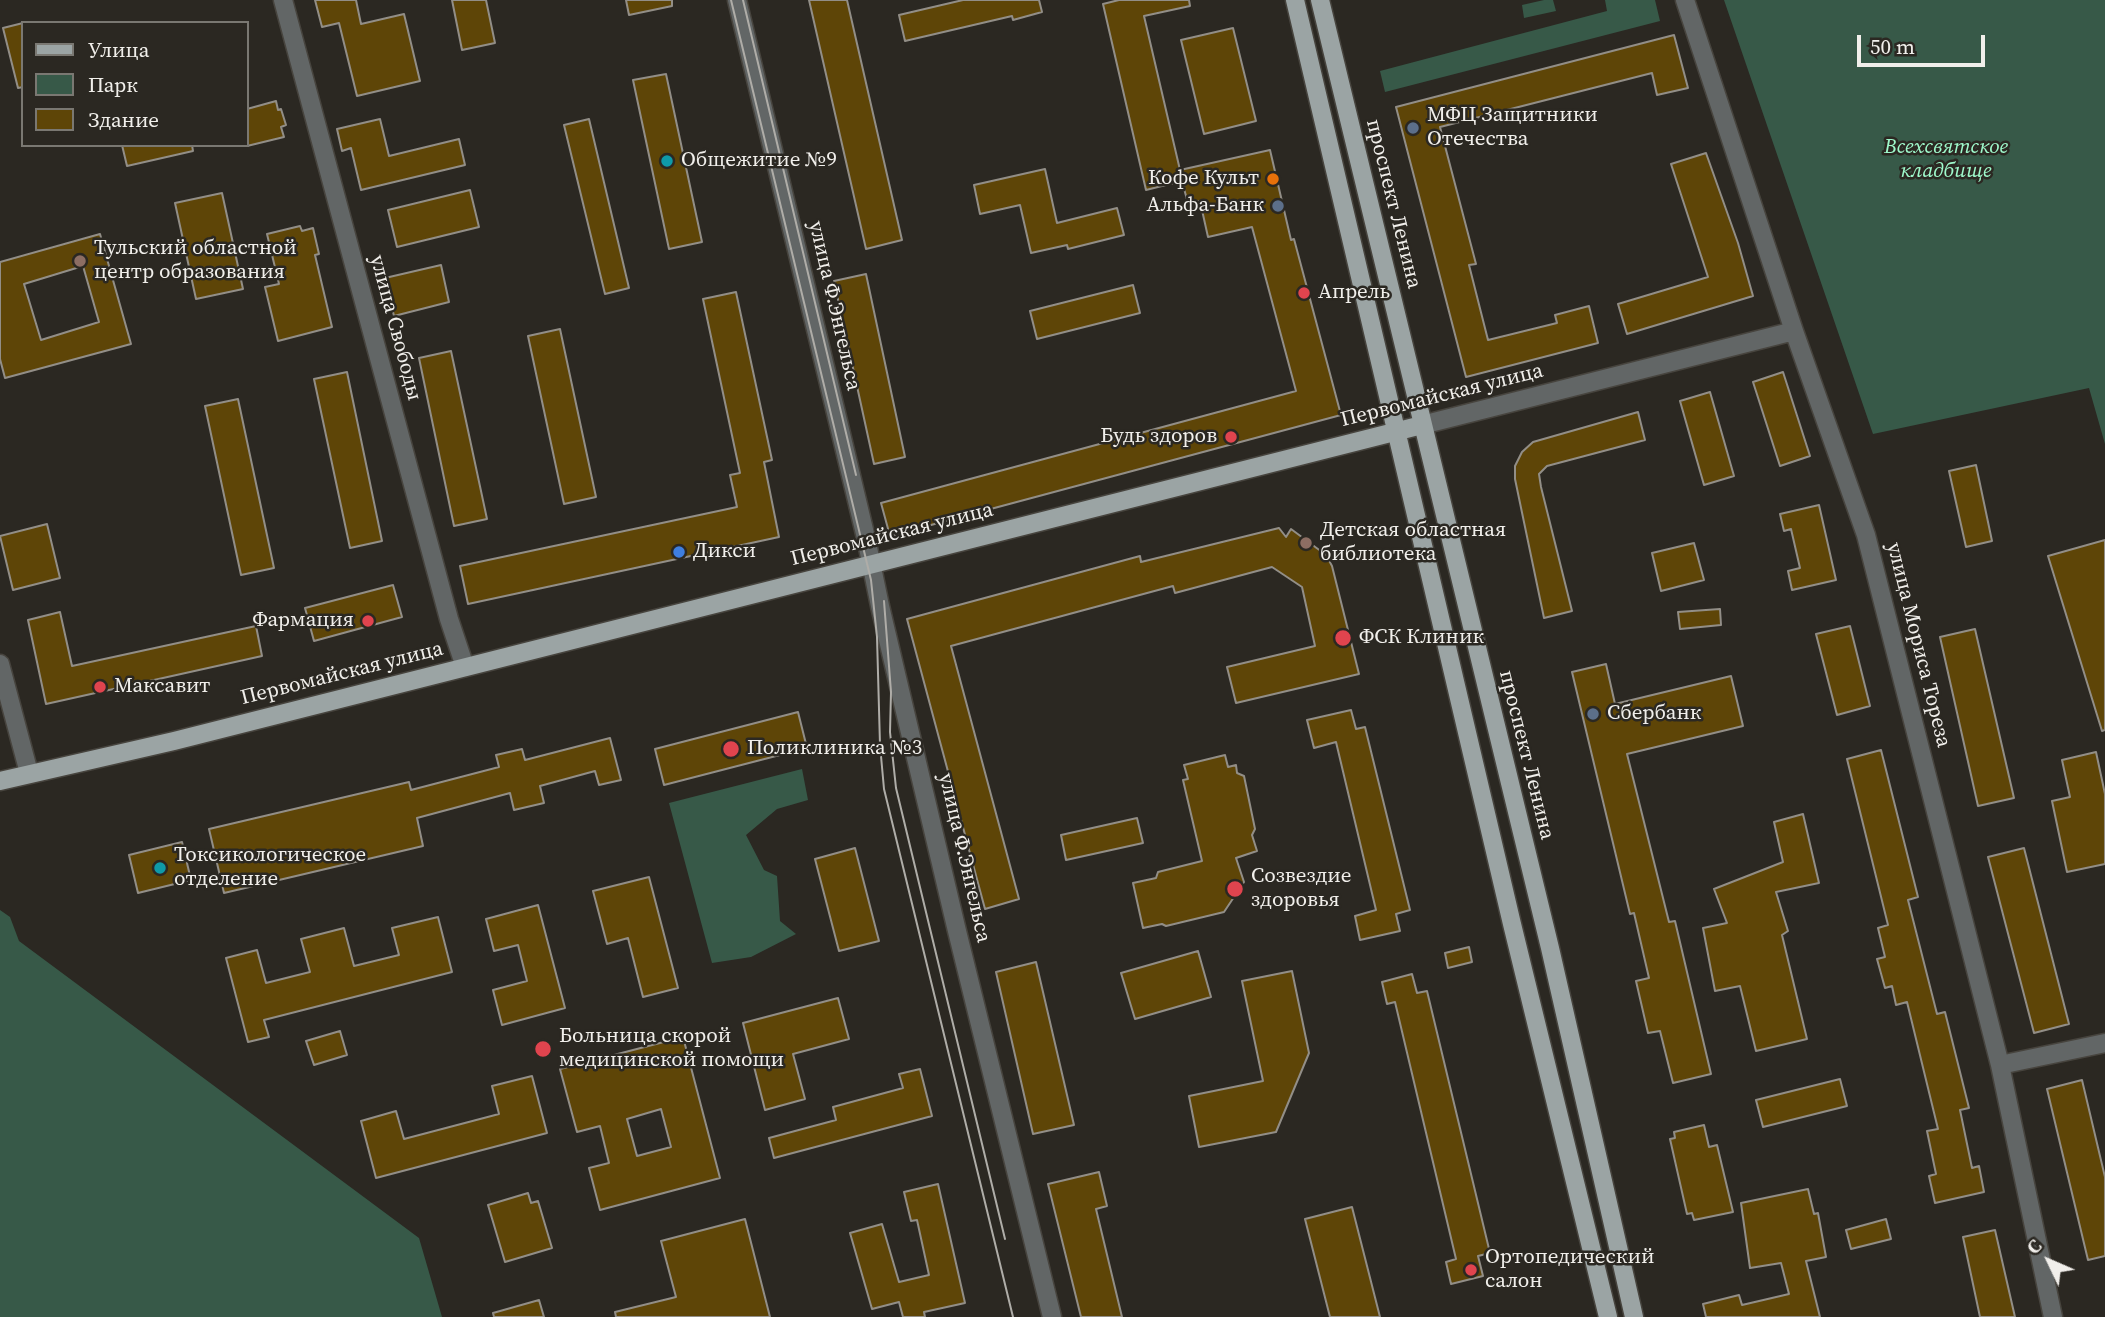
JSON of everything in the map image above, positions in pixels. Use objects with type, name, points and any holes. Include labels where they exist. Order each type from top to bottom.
[{"type":"main road","points":[[1295,0],[1512,924],[1608,1317]]},
{"type":"main road","name":"проспект Ленина","points":[[1320,0],[1550,948],[1634,1317]]},
{"type":"main road","name":"Первомайская улица","points":[[0,780],[174,741],[1422,425]]},
{"type":"street","name":"улица Свободы","points":[[283,0],[449,619],[465,667]]},
{"type":"street","name":"улица Ф.Энгельса","points":[[737,0],[954,918],[1052,1317]]},
{"type":"street","name":"улица Мориса Тореза","points":[[1685,0],[1794,331],[1866,535],[2000,1065],[2053,1317]]},
{"type":"street","name":"Первомайская улица","points":[[1422,425],[1794,331]]},
{"type":"street","points":[[0,664],[29,773]]},
{"type":"street","points":[[2000,1065],[2105,1043]]},
{"type":"green space","points":[[1553,0],[1556,11],[1524,18],[1522,5]]},
{"type":"green space","points":[[1605,0],[1655,0],[1660,21],[1385,92],[1380,71],[1607,11]]},
{"type":"green space","name":"Всехсвятское кладбище","points":[[1724,0],[2105,0],[2105,444],[2089,388],[1873,434]]},
{"type":"green space","points":[[802,769],[808,800],[777,809],[746,835],[764,870],[777,876],[780,921],[796,934],[751,957],[712,963],[669,803]]},
{"type":"green space","points":[[0,910],[10,917],[19,941],[419,1238],[442,1317],[0,1317]]},
{"type":"building","points":[[315,0],[356,0],[361,24],[404,14],[420,81],[357,96],[339,23],[322,27]]},
{"type":"building","points":[[452,0],[486,0],[495,43],[462,50]]},
{"type":"building","points":[[626,0],[672,0],[672,6],[629,15]]},
{"type":"building","points":[[809,0],[847,0],[902,240],[866,249]]},
{"type":"building","points":[[963,0],[1039,0],[1042,12],[1013,20],[1012,16],[905,41],[899,15]]},
{"type":"building","points":[[1119,0],[1189,0],[1190,6],[1144,16],[1180,170],[1270,150],[1291,240],[1294,239],[1341,415],[890,536],[881,503],[1296,391],[1252,227],[1208,237],[1200,201],[1188,203],[1182,181],[1146,190],[1103,4]]},
{"type":"building","points":[[21,24],[21,87],[18,88],[3,28]]},
{"type":"building","points":[[1233,28],[1256,121],[1204,134],[1181,40]]},
{"type":"building","points":[[1674,35],[1688,88],[1657,95],[1652,73],[1440,127],[1476,264],[1469,265],[1488,340],[1557,323],[1555,315],[1589,306],[1598,343],[1466,377],[1396,107]]},
{"type":"building","name":"Общежитие №9","points":[[666,74],[702,242],[669,249],[633,80]]},
{"type":"building","points":[[276,101],[286,125],[281,127],[284,137],[248,146],[248,109]]},
{"type":"building","points":[[380,119],[389,156],[459,139],[465,165],[361,190],[351,148],[342,151],[337,129]]},
{"type":"building","points":[[589,119],[629,288],[605,294],[564,125]]},
{"type":"building","points":[[122,147],[192,147],[193,151],[127,166]]},
{"type":"building","points":[[1706,153],[1738,243],[1753,296],[1627,334],[1618,304],[1708,277],[1671,164]]},
{"type":"building","points":[[1045,169],[1057,223],[1117,208],[1124,235],[1068,249],[1067,245],[1031,253],[1020,205],[980,214],[974,185]]},
{"type":"building","points":[[470,190],[479,227],[397,247],[388,210]]},
{"type":"building","points":[[222,193],[243,289],[196,299],[175,203]]},
{"type":"building","points":[[300,226],[302,231],[313,228],[319,254],[315,255],[332,327],[278,341],[265,287],[279,284],[267,234]]},
{"type":"building","points":[[100,234],[131,344],[5,378],[0,359],[0,262]],"holes":[[[83,266],[99,322],[41,340],[24,284]]]},
{"type":"building","points":[[441,265],[449,302],[394,316],[385,278]]},
{"type":"building","points":[[866,274],[905,457],[874,464],[834,281]]},
{"type":"building","points":[[1133,285],[1140,313],[1037,339],[1030,311]]},
{"type":"building","points":[[736,292],[772,460],[764,462],[779,537],[468,604],[460,566],[737,507],[730,475],[740,473],[703,299]]},
{"type":"building","points":[[560,329],[596,497],[564,504],[528,336]]},
{"type":"building","points":[[451,351],[487,519],[454,526],[419,358]]},
{"type":"building","points":[[347,372],[382,541],[350,548],[314,379]]},
{"type":"building","points":[[1783,372],[1810,456],[1780,466],[1753,382]]},
{"type":"building","points":[[1710,392],[1734,476],[1704,485],[1680,401]]},
{"type":"building","points":[[238,399],[274,568],[241,575],[205,406]]},
{"type":"building","points":[[1638,412],[1645,440],[1547,466],[1539,474],[1572,611],[1544,618],[1515,479],[1515,466],[1522,452],[1533,442]]},
{"type":"building","points":[[1976,465],[1992,541],[1966,547],[1949,471]]},
{"type":"building","points":[[1819,505],[1836,580],[1792,590],[1788,571],[1800,568],[1791,529],[1784,531],[1780,514]]},
{"type":"building","points":[[47,524],[60,578],[13,590],[0,536]]},
{"type":"building","points":[[1279,528],[1286,537],[1291,529],[1326,555],[1332,566],[1359,674],[1236,703],[1227,667],[1315,646],[1302,587],[1272,567],[1175,593],[1173,586],[951,646],[1019,899],[985,909],[907,619],[1140,556],[1141,562]]},
{"type":"building","points":[[2105,540],[2105,730],[2102,731],[2048,556]]},
{"type":"building","points":[[1694,543],[1704,580],[1661,591],[1652,553]]},
{"type":"building","points":[[393,585],[402,617],[314,641],[305,608]]},
{"type":"building","points":[[1720,609],[1721,625],[1680,629],[1678,612]]},
{"type":"building","points":[[60,612],[72,666],[256,626],[262,656],[46,704],[28,620]]},
{"type":"building","points":[[1850,626],[1870,706],[1837,715],[1816,634]]},
{"type":"building","points":[[1975,629],[2014,798],[1978,806],[1940,637]]},
{"type":"building","points":[[1606,664],[1615,704],[1731,676],[1743,726],[1627,754],[1669,922],[1675,921],[1711,1074],[1673,1083],[1660,1031],[1648,1033],[1636,981],[1649,978],[1634,913],[1630,914],[1572,672]]},
{"type":"building","points":[[1351,710],[1356,729],[1365,727],[1410,910],[1396,914],[1400,931],[1360,940],[1355,916],[1376,910],[1336,742],[1314,748],[1307,720]]},
{"type":"building","name":"Поликлиника №3","points":[[798,712],[807,748],[664,785],[655,749]]},
{"type":"building","points":[[610,738],[621,780],[599,785],[595,771],[540,786],[544,803],[514,810],[510,793],[417,818],[423,846],[224,893],[209,829],[409,782],[411,790],[499,767],[496,755],[522,749],[525,760]]},
{"type":"building","points":[[1881,750],[1918,897],[1908,900],[1937,1014],[1945,1012],[1969,1108],[1960,1110],[1972,1168],[1979,1166],[1984,1192],[1935,1203],[1929,1176],[1936,1174],[1927,1131],[1938,1129],[1907,1002],[1896,1005],[1892,986],[1885,988],[1877,959],[1885,957],[1878,928],[1888,925],[1847,759]]},
{"type":"building","points":[[2096,752],[2105,794],[2105,864],[2067,872],[2052,801],[2070,797],[2062,760]]},
{"type":"building","points":[[1225,755],[1228,767],[1236,765],[1237,773],[1244,776],[1255,829],[1252,835],[1257,851],[1236,858],[1244,882],[1224,912],[1166,926],[1162,924],[1143,928],[1133,883],[1156,878],[1158,872],[1202,861],[1183,780],[1188,779],[1184,765]]},
{"type":"building","points":[[1803,814],[1819,883],[1776,892],[1788,931],[1782,935],[1807,1039],[1756,1051],[1740,986],[1715,991],[1703,928],[1727,923],[1714,889],[1783,862],[1774,822]]},
{"type":"building","points":[[1137,818],[1143,843],[1066,860],[1061,835]]},
{"type":"building","name":"Токсикологическое отделение","points":[[182,842],[191,880],[138,893],[129,855]]},
{"type":"building","points":[[855,848],[879,941],[839,951],[815,859]]},
{"type":"building","points":[[2024,848],[2069,1024],[2034,1033],[1988,857]]},
{"type":"building","points":[[649,877],[678,988],[643,997],[628,938],[607,944],[593,891]]},
{"type":"building","points":[[538,905],[565,1008],[502,1025],[493,990],[527,981],[518,945],[494,951],[486,919]]},
{"type":"building","points":[[438,917],[452,972],[264,1020],[269,1037],[248,1042],[226,958],[257,950],[266,983],[310,972],[301,939],[344,928],[354,966],[399,955],[392,928]]},
{"type":"building","points":[[1469,947],[1472,962],[1448,968],[1445,953]]},
{"type":"building","points":[[1198,951],[1211,997],[1135,1019],[1121,973]]},
{"type":"building","points":[[1036,962],[1074,1125],[1033,1134],[996,972]]},
{"type":"building","points":[[1292,971],[1309,1053],[1276,1132],[1199,1147],[1189,1096],[1263,1081],[1242,981]]},
{"type":"building","points":[[1412,974],[1417,993],[1427,991],[1490,1253],[1478,1256],[1483,1276],[1451,1284],[1446,1262],[1456,1259],[1395,1002],[1387,1004],[1382,982]]},
{"type":"building","points":[[838,998],[849,1039],[793,1054],[805,1099],[765,1110],[743,1023]]},
{"type":"building","points":[[340,1031],[347,1055],[314,1065],[306,1041]]},
{"type":"building","points":[[683,1037],[720,1178],[600,1210],[589,1168],[609,1163],[600,1126],[577,1132],[560,1069]],"holes":[[[661,1109],[671,1147],[637,1156],[627,1119]]]},
{"type":"building","points":[[920,1069],[932,1116],[774,1158],[769,1138],[836,1120],[833,1107],[903,1088],[899,1074]]},
{"type":"building","points":[[532,1076],[547,1133],[376,1178],[361,1121],[396,1111],[404,1139],[499,1114],[492,1086]]},
{"type":"building","points":[[1840,1079],[1847,1106],[1763,1127],[1756,1100]]},
{"type":"building","points":[[2082,1080],[2105,1177],[2105,1256],[2088,1260],[2047,1089]]},
{"type":"building","points":[[1704,1125],[1709,1147],[1717,1145],[1733,1212],[1694,1220],[1692,1213],[1687,1214],[1670,1139],[1675,1138],[1674,1132]]},
{"type":"building","points":[[1099,1172],[1107,1206],[1096,1209],[1122,1317],[1081,1317],[1048,1184]]},
{"type":"building","points":[[938,1184],[965,1303],[924,1312],[925,1317],[903,1317],[899,1302],[872,1309],[850,1233],[882,1224],[899,1282],[929,1275],[917,1220],[911,1221],[904,1192]]},
{"type":"building","points":[[1808,1189],[1814,1214],[1818,1213],[1826,1257],[1806,1261],[1820,1317],[1706,1317],[1703,1304],[1739,1295],[1742,1305],[1789,1294],[1781,1263],[1750,1268],[1741,1203]]},
{"type":"building","points":[[528,1193],[531,1203],[538,1201],[552,1248],[505,1262],[488,1205]]},
{"type":"building","points":[[1352,1207],[1380,1317],[1330,1317],[1305,1219]]},
{"type":"building","points":[[745,1219],[770,1317],[616,1317],[615,1312],[676,1297],[661,1241]]},
{"type":"building","points":[[1886,1219],[1891,1239],[1851,1249],[1846,1230]]},
{"type":"building","points":[[1995,1230],[2015,1317],[1980,1317],[1963,1237]]},
{"type":"building","points":[[539,1300],[544,1317],[494,1317],[493,1313]]},
{"type":"tram line","points":[[731,0],[871,580],[877,637],[884,789],[1013,1317]]},
{"type":"tram line","points":[[743,0],[856,475]]},
{"type":"tram line","points":[[884,601],[891,692],[890,732],[896,788],[1005,1239]]},
{"type":"place","name":"МФЦ Защитники Отечества","points":[[1413,128]]},
{"type":"place","name":"Общежитие №9","points":[[667,161]]},
{"type":"place","name":"Кофе Культ","points":[[1273,179]]},
{"type":"place","name":"Альфа-Банк","points":[[1278,206]]},
{"type":"place","name":"Тульский областной центр образования","points":[[80,261]]},
{"type":"place","name":"Апрель","points":[[1304,293]]},
{"type":"place","name":"Будь здоров","points":[[1231,437]]},
{"type":"place","name":"Детская областная библиотека","points":[[1306,543]]},
{"type":"place","name":"Дикси","points":[[679,552]]},
{"type":"place","name":"Фармация","points":[[368,621]]},
{"type":"place","name":"ФСК Клиник","points":[[1343,638]]},
{"type":"place","name":"Максавит","points":[[100,687]]},
{"type":"place","name":"Сбербанк","points":[[1593,714]]},
{"type":"place","name":"Поликлиника №3","points":[[731,749]]},
{"type":"place","name":"Токсикологическое отделение","points":[[160,868]]},
{"type":"place","name":"Созвездие здоровья","points":[[1235,889]]},
{"type":"place","name":"Больница скорой медицинской помощи","points":[[543,1049]]},
{"type":"place","name":"Ортопедический салон","points":[[1471,1270]]}]
